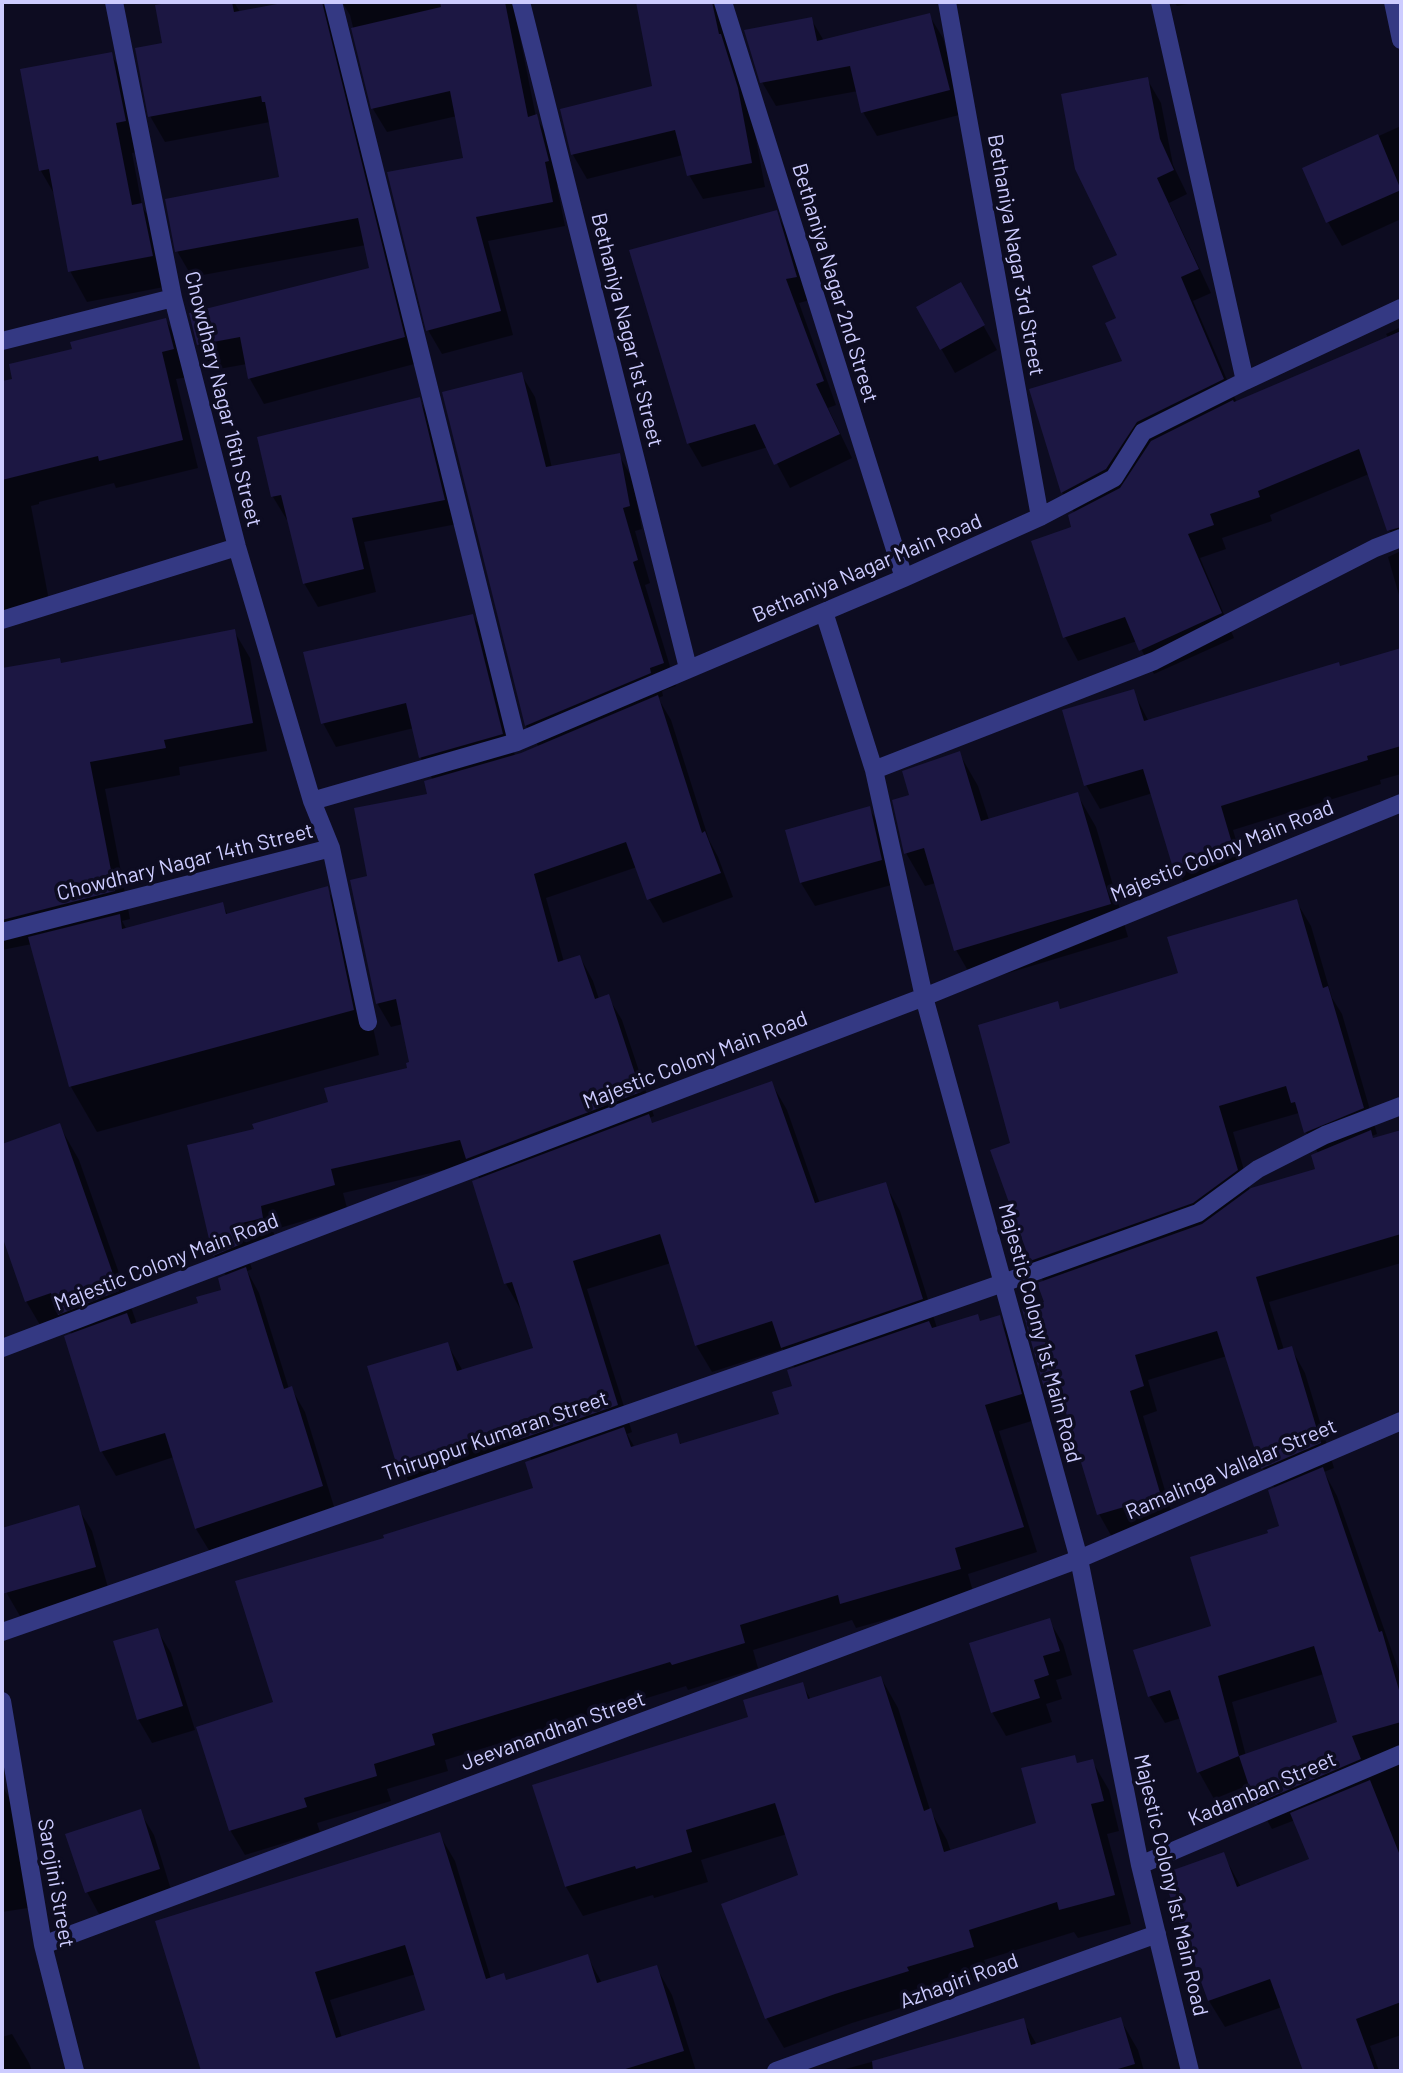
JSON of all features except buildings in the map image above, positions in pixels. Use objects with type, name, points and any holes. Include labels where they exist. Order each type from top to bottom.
[{"type":"street","name":"Chowdhary Nagar 16th Street","points":[[114,2],[173,298],[237,547],[312,801]]},
{"type":"street","points":[[332,2],[517,742]]},
{"type":"street","name":"Bethaniya Nagar 1st Street","points":[[521,2],[688,668]]},
{"type":"street","name":"Bethaniya Nagar 2nd Street","points":[[723,2],[904,578]]},
{"type":"street","name":"Bethaniya Nagar 3rd Street","points":[[947,2],[1040,517]]},
{"type":"street","points":[[1160,2],[1245,381]]},
{"type":"street","points":[[1393,2],[1401,40]]},
{"type":"street","points":[[2,341],[173,298]]},
{"type":"street","name":"Bethaniya Nagar Main Road","points":[[312,801],[517,742],[904,578],[1040,517],[1114,478],[1143,432],[1401,308]]},
{"type":"street","points":[[874,770],[1154,661],[1375,548],[1401,538]]},
{"type":"street","points":[[2,620],[237,547]]},
{"type":"street","name":"Majestic Colony 1st Main Road","points":[[824,612],[874,770],[924,997],[1079,1559],[1140,1865],[1190,2071]]},
{"type":"street","name":"Chowdhary Nagar 14th Street","points":[[2,932],[331,848],[312,801]]},
{"type":"street","name":"Majestic Colony Main Road","points":[[2,1348],[924,997],[1401,803]]},
{"type":"street","points":[[331,848],[368,1022]]},
{"type":"street","name":"Thiruppur Kumaran Street","points":[[2,1632],[1199,1213],[1258,1169],[1325,1135],[1401,1106]]},
{"type":"street","name":"Ramalinga Vallalar Street","points":[[1079,1559],[1401,1421]]},
{"type":"street","name":"Jeevanandhan Street","points":[[43,1945],[1079,1559]]},
{"type":"street","name":"Sarojini Street","points":[[2,1701],[43,1945],[75,2071]]},
{"type":"street","name":"Kadamban Street","points":[[1140,1865],[1401,1754]]},
{"type":"street","name":"Azhagiri Road","points":[[776,2071],[1157,1934]]}]
